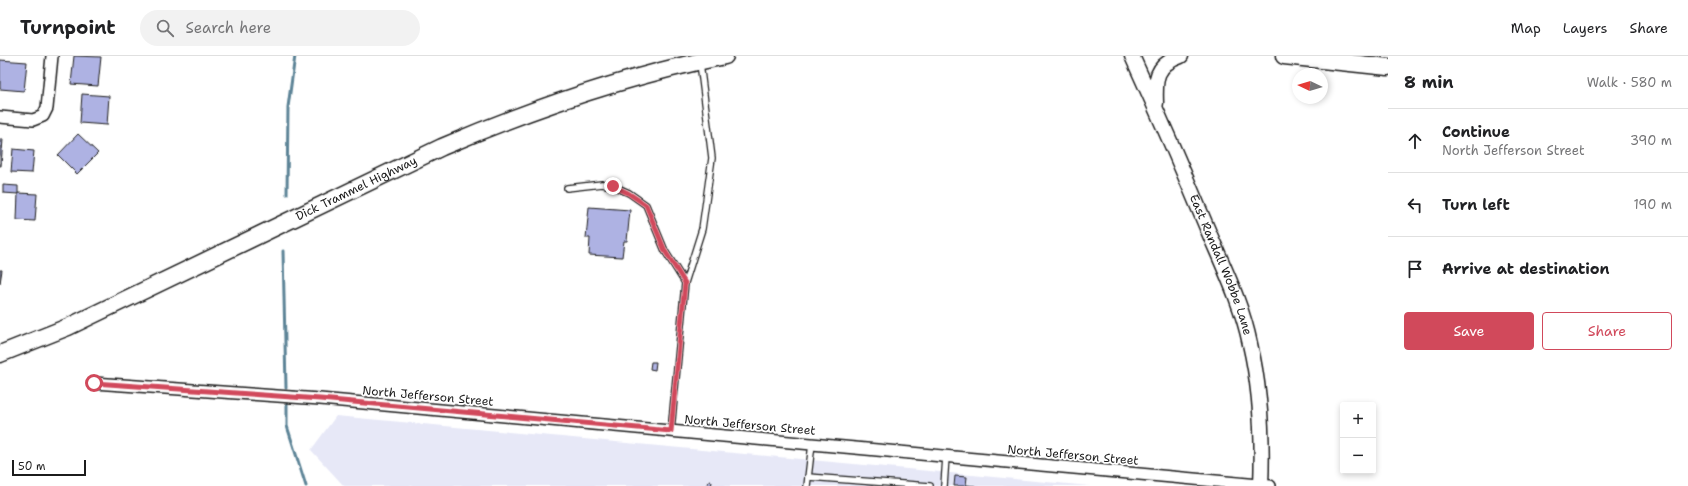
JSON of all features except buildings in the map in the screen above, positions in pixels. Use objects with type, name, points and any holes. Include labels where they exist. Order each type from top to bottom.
[{"type":"main road","name":"Dick Trammel Highway","points":[[0,354],[68,327],[442,147],[491,126],[593,90],[645,74],[725,56]]},
{"type":"main road","points":[[1284,56],[1388,67]]},
{"type":"street","points":[[0,117],[33,120],[43,116],[48,103],[52,56]]},
{"type":"street","name":"East Randall Wobbe Lane","points":[[1132,56],[1157,111],[1237,301],[1250,344],[1257,385],[1262,434],[1264,486]]},
{"type":"street","points":[[1157,111],[1155,83],[1161,69],[1172,59],[1181,56]]},
{"type":"street","name":"North Jefferson Street","points":[[94,383],[320,399],[1264,486]]},
{"type":"lane","points":[[671,431],[685,283],[702,229],[712,158],[700,61]]},
{"type":"lane","points":[[567,188],[602,184],[613,186],[628,193],[646,205],[665,251],[685,283]]},
{"type":"lane","points":[[807,486],[812,444]]},
{"type":"lane","points":[[944,486],[946,456]]},
{"type":"lane","points":[[808,477],[930,486]]},
{"type":"shaded area","points":[[336,416],[1090,486],[344,486],[311,450]]},
{"type":"waterway","points":[[287,194],[288,107],[295,56]]},
{"type":"waterway","points":[[283,251],[286,388]]},
{"type":"waterway","points":[[287,404],[287,426],[306,486]]},
{"type":"route","points":[[94,383],[262,394],[671,431],[685,283],[665,251],[646,205],[628,193],[613,186]]}]
